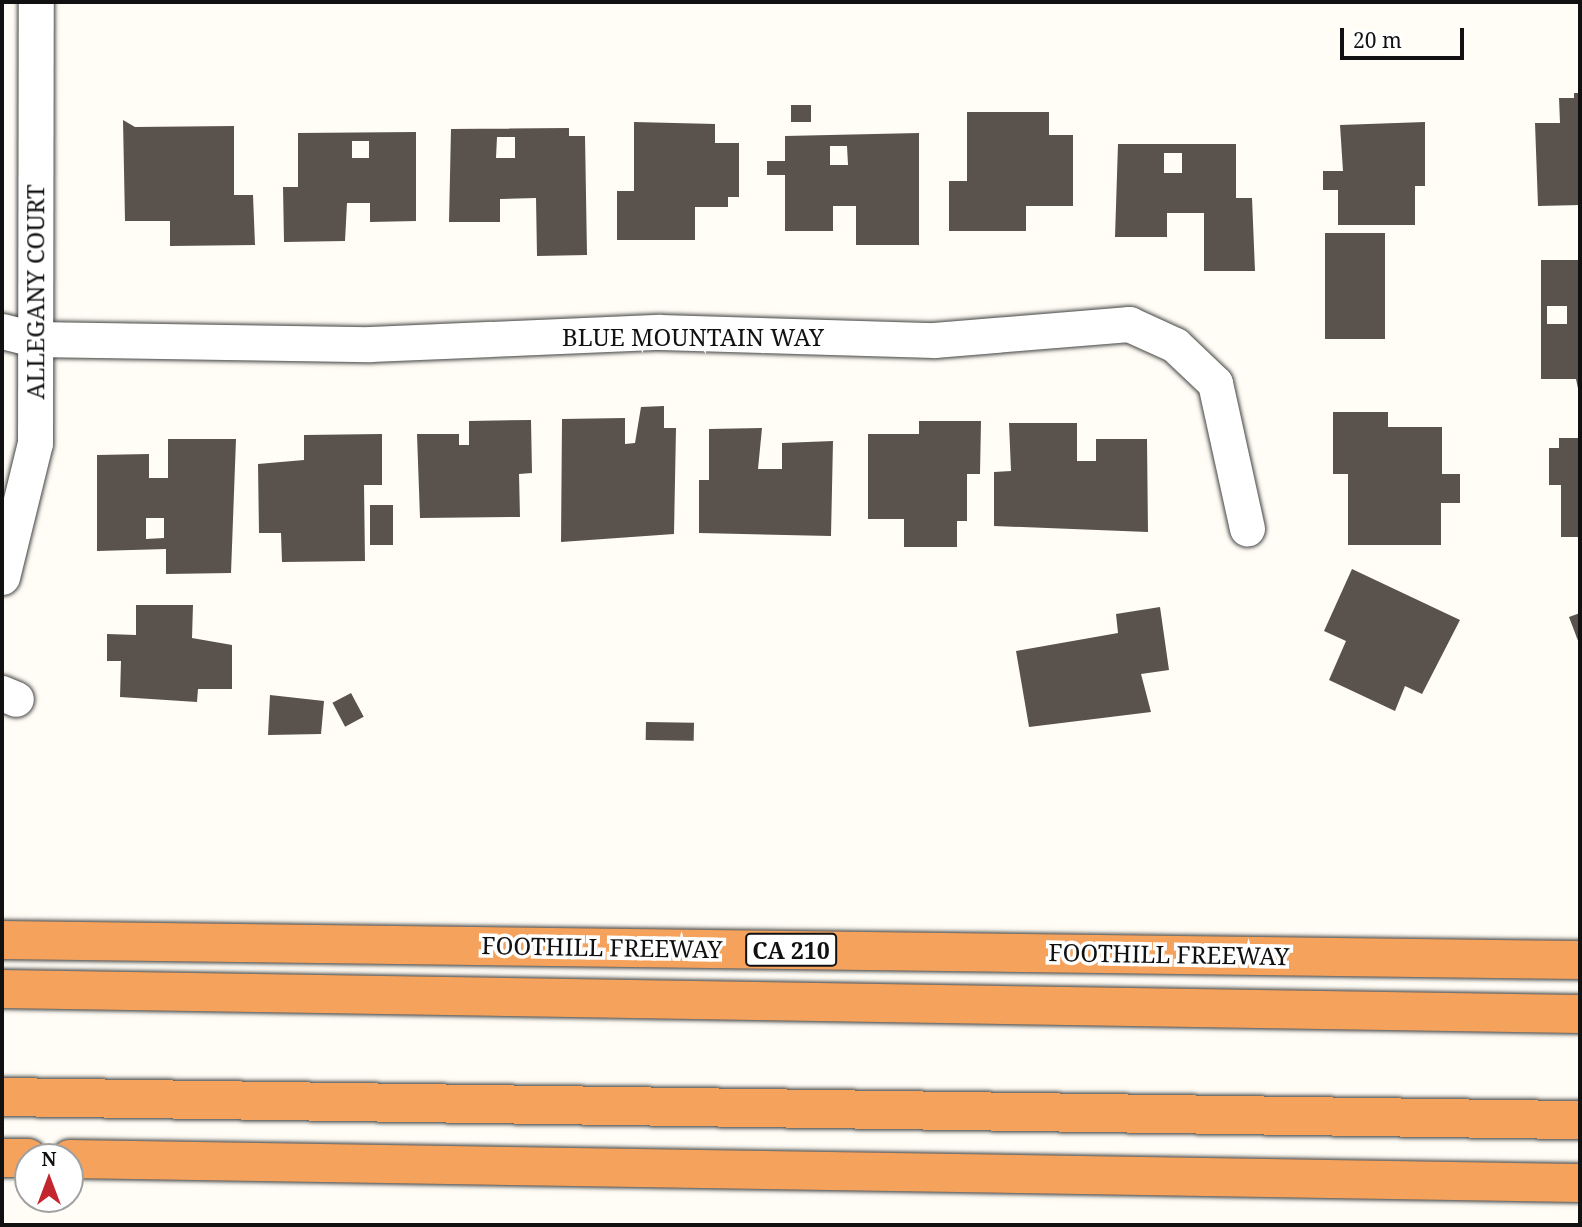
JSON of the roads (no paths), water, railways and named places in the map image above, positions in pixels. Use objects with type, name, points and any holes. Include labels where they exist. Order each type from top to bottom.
[{"type":"highway","name":"FOOTHILL FREEWAY","points":[[2,940],[1580,960]]},
{"type":"highway","points":[[2,989],[1580,1014]]},
{"type":"highway","points":[[2,1097],[1580,1120]]},
{"type":"highway","points":[[84,1159],[1580,1183]]},
{"type":"street","name":"ALLEGANY COURT","points":[[2,577],[35,443],[18,335],[36,2]]},
{"type":"street","name":"BLUE MOUNTAIN WAY","points":[[18,335],[370,344],[660,332],[934,340],[1129,324],[1175,345],[1215,383],[1247,529]]}]
